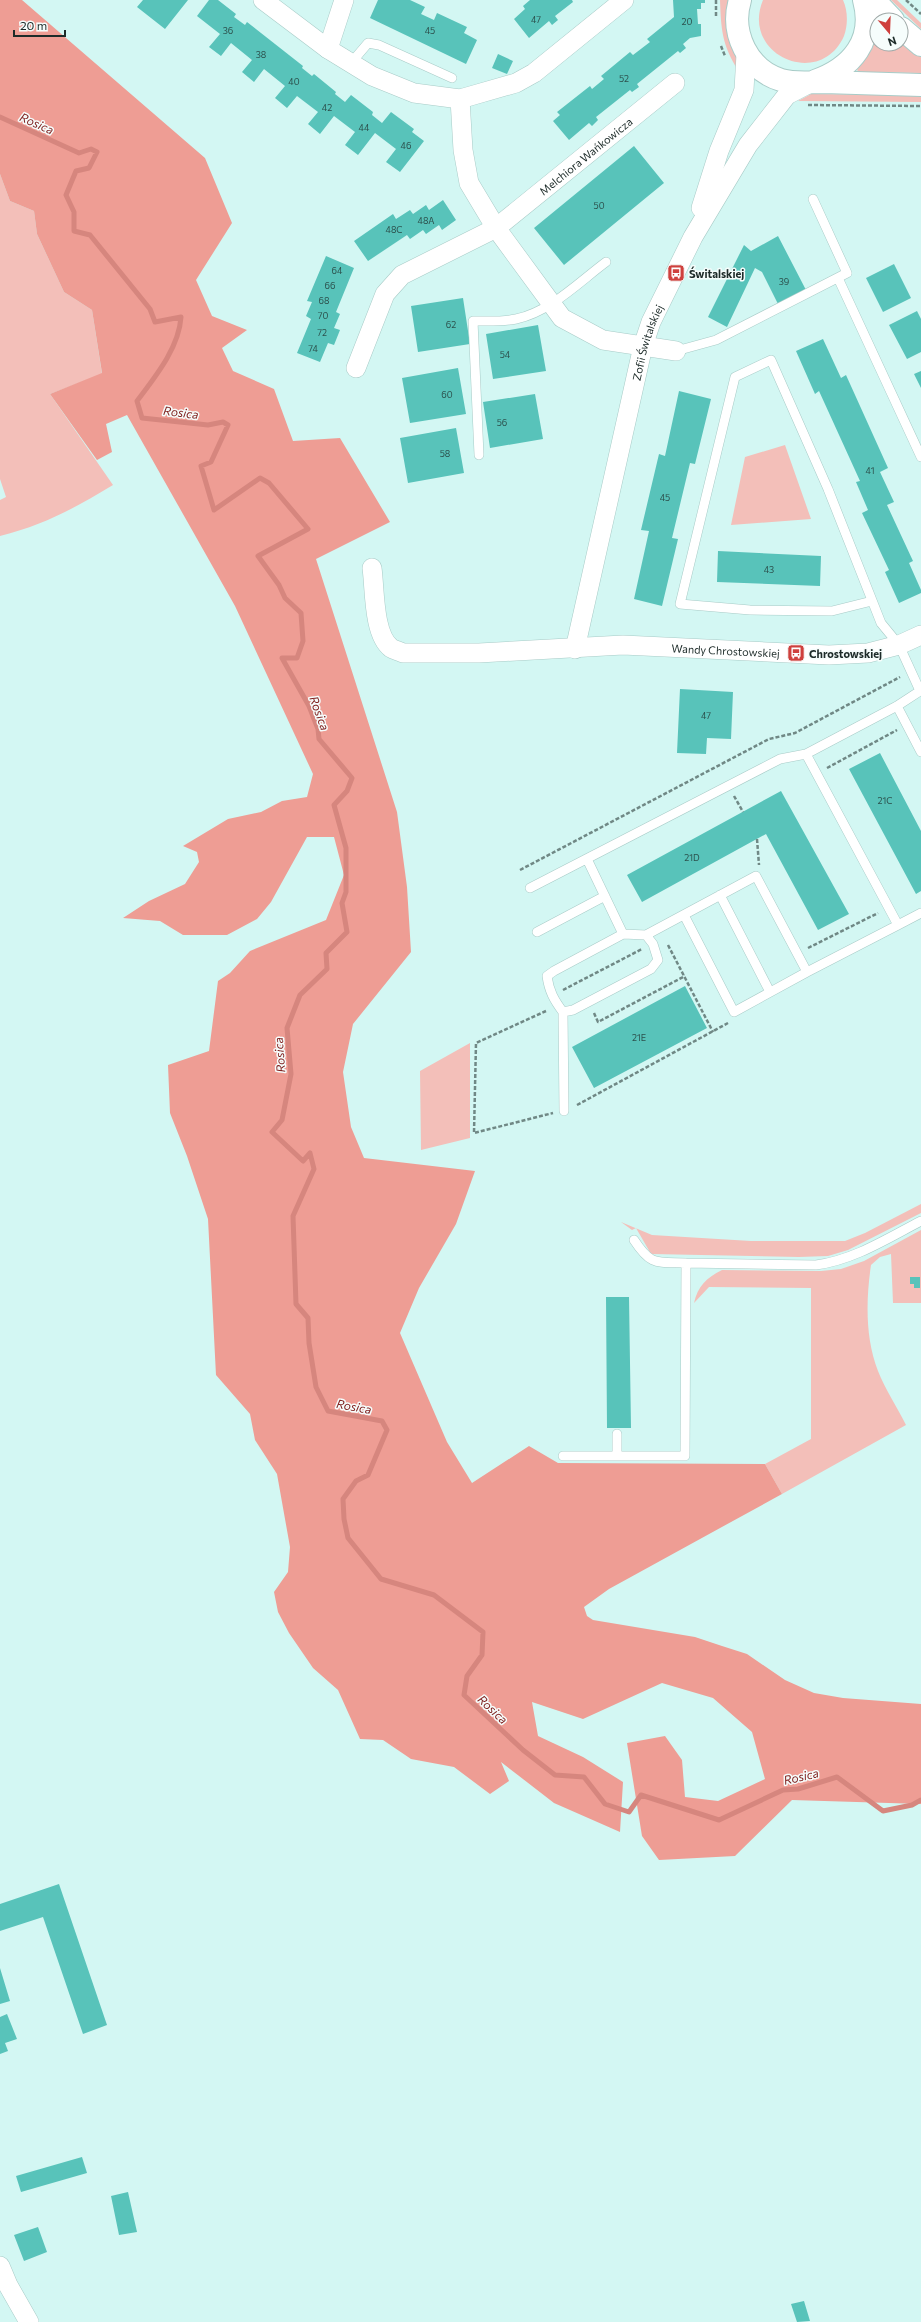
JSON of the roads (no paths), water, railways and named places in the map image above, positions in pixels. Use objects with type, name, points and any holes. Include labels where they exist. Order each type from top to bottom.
[{"type":"street","points":[[263,0],[328,49],[351,64],[386,82],[414,93],[460,99],[516,83],[534,73],[624,0]]},
{"type":"street","points":[[328,49],[344,0]]},
{"type":"street","points":[[740,0],[737,25],[739,39],[746,54],[768,74],[794,83],[812,82],[921,85]]},
{"type":"street","points":[[812,82],[829,76],[843,67],[862,45],[867,18],[864,0]]},
{"type":"street","points":[[874,0],[885,12]]},
{"type":"street","points":[[909,35],[921,45]]},
{"type":"street","points":[[693,237],[719,151],[744,90],[746,54]]},
{"type":"street","name":"Zofii Świtalskiej","points":[[576,649],[643,346],[651,322],[693,237],[748,145],[786,95],[812,82]]},
{"type":"street","name":"Melchiora Wańkowicza","points":[[356,368],[385,294],[402,275],[496,228],[675,83]]},
{"type":"street","points":[[460,99],[463,150],[469,183],[496,228],[562,318],[603,340],[676,351]]},
{"type":"street","name":"Wandy Chrostowskiej","points":[[372,568],[378,624],[382,636],[391,648],[403,653],[479,653],[623,646],[829,655],[868,654],[899,645],[921,635]]},
{"type":"street","points":[[0,2266],[8,2286],[29,2322]]},
{"type":"lane","points":[[351,64],[368,43],[379,44],[452,78]]},
{"type":"lane","points":[[676,351],[716,340],[847,273],[813,199]]},
{"type":"lane","points":[[479,455],[473,321],[515,320],[532,315],[551,304],[606,262]]},
{"type":"lane","points":[[838,278],[921,457]]},
{"type":"lane","points":[[530,888],[780,759],[806,754],[897,706],[920,691],[899,645],[881,623],[828,489],[771,360],[735,377],[680,604],[750,610],[832,611],[872,601]]},
{"type":"lane","points":[[897,706],[921,752]]},
{"type":"lane","points":[[806,754],[898,925]]},
{"type":"lane","points":[[587,859],[623,934]]},
{"type":"lane","points":[[564,1111],[563,1012],[551,993],[548,976],[554,971],[623,934],[646,935],[756,876],[807,972]]},
{"type":"lane","points":[[537,932],[605,896]]},
{"type":"lane","points":[[720,896],[770,992]]},
{"type":"lane","points":[[684,915],[734,1012],[921,912]]},
{"type":"lane","points":[[563,1012],[573,1010],[651,968],[658,960],[656,952],[646,935]]},
{"type":"lane","points":[[634,1240],[642,1252],[652,1261],[816,1265],[834,1262],[868,1248],[921,1221]]},
{"type":"lane","points":[[563,1456],[685,1456],[686,1263]]},
{"type":"lane","points":[[617,1434],[617,1456]]},
{"type":"waterway","name":"Rosica","points":[[0,117],[79,153],[91,149],[97,152],[89,168],[76,171],[66,195],[74,212],[74,231],[90,235],[150,309],[155,322],[181,317],[176,340],[171,351],[165,362],[137,401],[142,418],[208,425],[223,422],[228,425],[211,462],[201,466],[214,510],[260,478],[269,483],[308,529],[258,556],[279,585],[285,598],[301,613],[303,641],[297,658],[282,658],[309,706],[318,729],[319,739],[352,778],[347,791],[334,805],[346,848],[346,892],[342,903],[347,932],[326,953],[327,969],[300,995],[287,1028],[291,1074],[282,1120],[272,1132],[303,1161],[310,1153],[314,1169],[293,1216],[296,1304],[308,1318],[309,1343],[316,1387],[328,1411],[382,1421],[387,1430],[368,1475],[356,1481],[343,1499],[344,1519],[348,1538],[381,1579],[434,1595],[483,1632],[482,1655],[467,1676],[464,1695],[523,1750],[555,1775],[584,1777],[605,1804],[629,1812],[641,1795],[719,1820],[783,1790],[798,1789],[837,1777],[883,1811],[912,1805],[921,1800]]},
{"type":"place","name":"Świtalskiej","points":[[676,273]]},
{"type":"place","name":"Chrostowskiej","points":[[796,653]]}]
